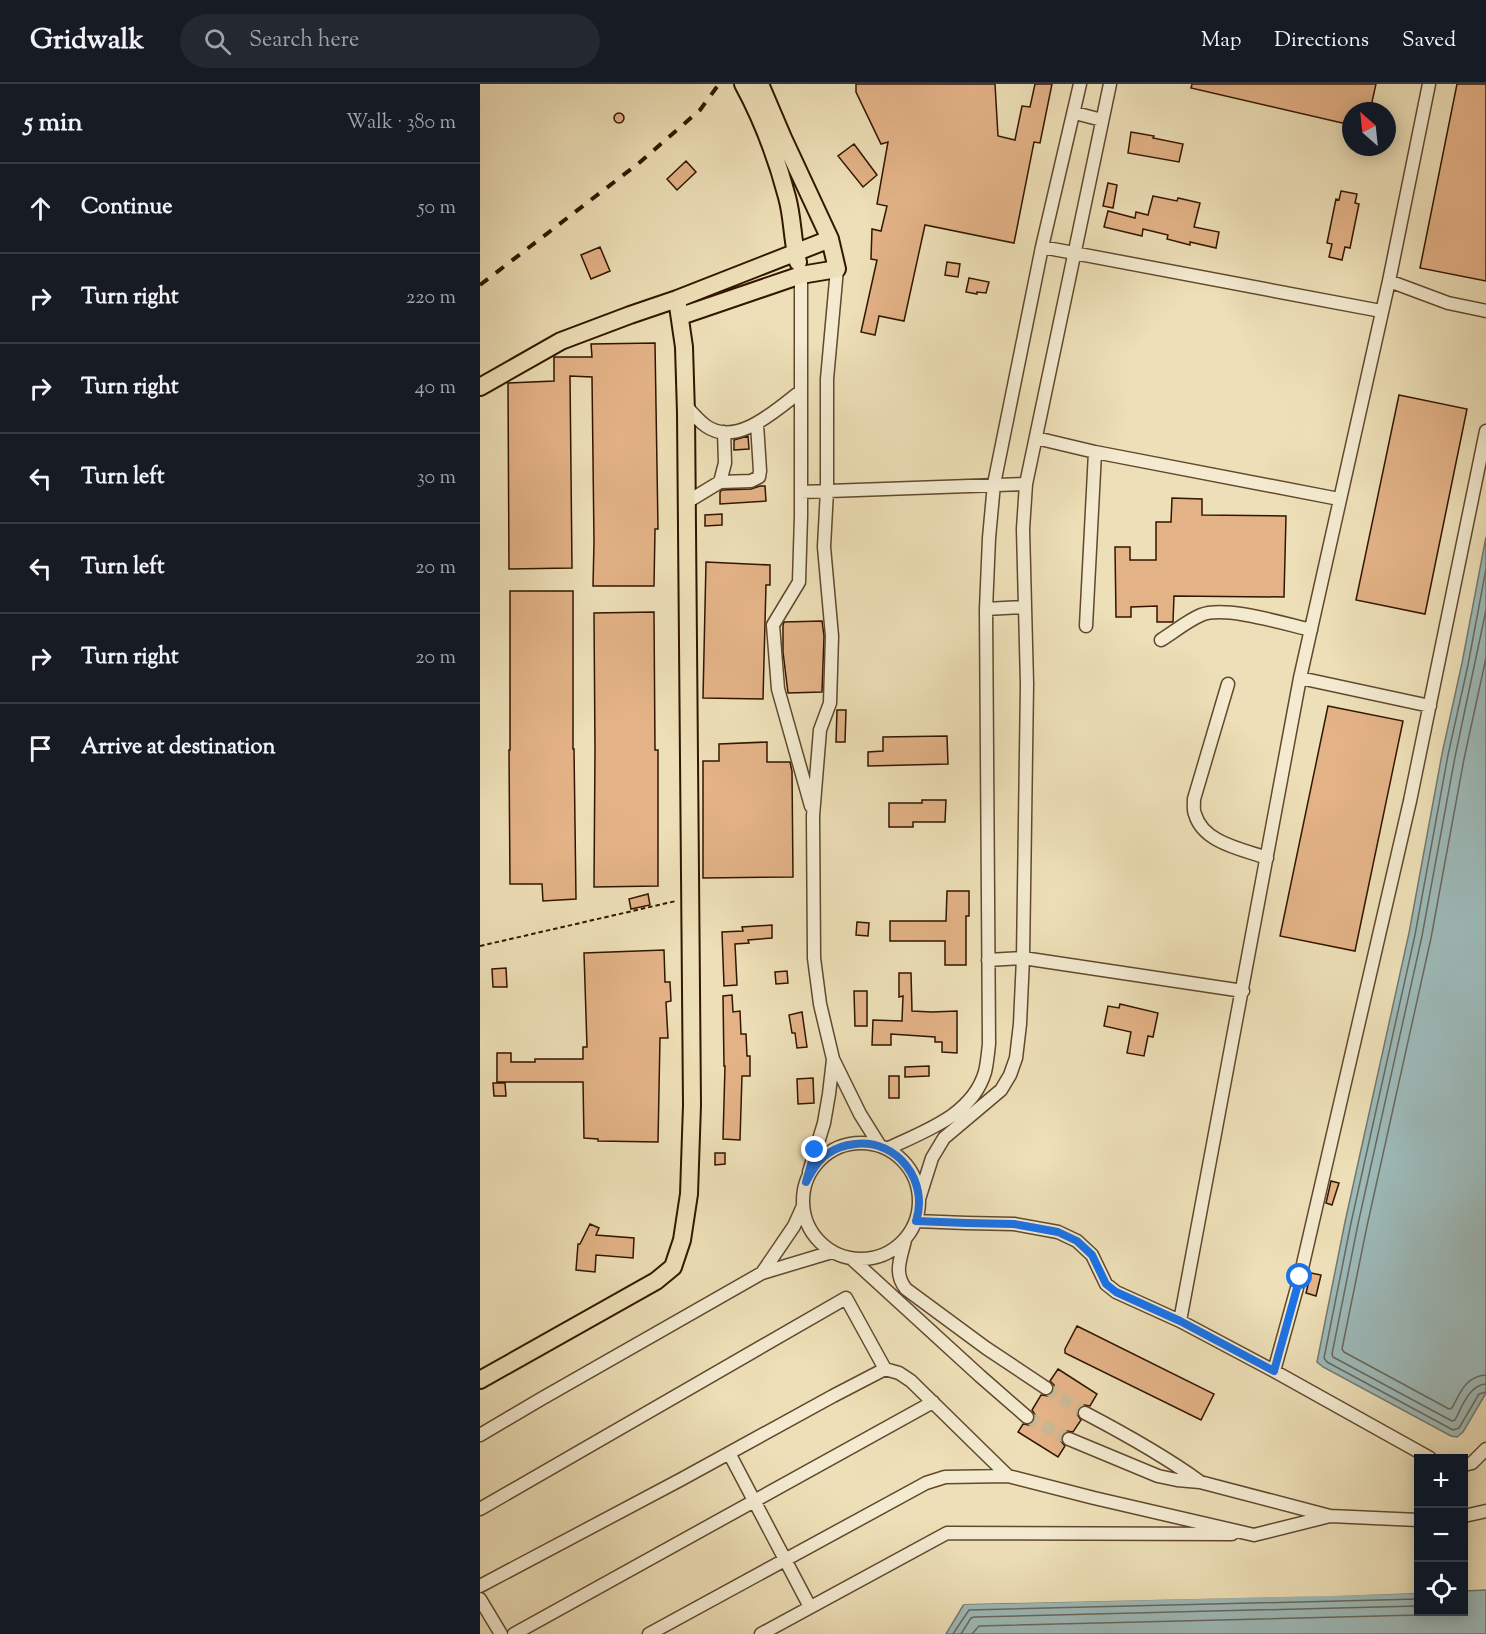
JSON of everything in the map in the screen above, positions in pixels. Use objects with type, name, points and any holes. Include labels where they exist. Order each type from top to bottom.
[{"type":"main road","points":[[681,316],[801,275],[837,269],[830,238],[792,158],[754,89]]},
{"type":"main road","points":[[754,89],[788,199],[795,253],[801,275]]},
{"type":"main road","points":[[480,387],[561,341],[677,299],[830,238]]},
{"type":"main road","points":[[480,1380],[656,1281],[673,1267],[682,1240],[689,1194],[692,1105],[686,406],[684,347],[677,299]]},
{"type":"lane","points":[[884,1148],[949,1118],[963,1109],[979,1086],[985,1072],[989,1044],[986,609],[994,484],[1042,247],[1080,84]]},
{"type":"lane","points":[[919,1199],[932,1158],[944,1138],[1000,1090],[1010,1075],[1016,1058],[1023,958],[1027,684],[1023,529],[1026,484],[1110,84]]},
{"type":"lane","points":[[1180,1321],[1300,678],[1389,281],[1429,84]]},
{"type":"lane","points":[[1074,112],[1102,120]]},
{"type":"lane","points":[[1042,247],[1381,311]]},
{"type":"lane","points":[[837,269],[826,379],[827,490],[824,547],[832,636],[830,703],[820,730],[813,816],[814,958],[820,1004],[833,1059],[860,1114],[884,1148]]},
{"type":"lane","points":[[801,275],[799,582],[773,625],[778,689],[813,816]]},
{"type":"lane","points":[[1389,281],[1448,303],[1486,311]]},
{"type":"lane","points":[[686,406],[708,427],[735,433],[757,424],[801,391]]},
{"type":"lane","points":[[687,502],[720,482],[752,481],[759,477],[757,424]]},
{"type":"lane","points":[[1274,1371],[1300,1277],[1407,813],[1486,431]]},
{"type":"lane","points":[[720,482],[725,463],[724,432]]},
{"type":"lane","points":[[1036,438],[1095,452],[1339,499]]},
{"type":"lane","points":[[1086,626],[1095,452]]},
{"type":"lane","points":[[801,492],[1026,484]]},
{"type":"lane","points":[[986,609],[1025,608]]},
{"type":"lane","points":[[1161,640],[1201,615],[1215,611],[1233,612],[1311,630]]},
{"type":"lane","points":[[1300,678],[1430,706]]},
{"type":"lane","points":[[1228,684],[1194,799],[1194,813],[1203,829],[1215,840],[1267,858]]},
{"type":"lane","points":[[988,960],[1023,958],[1243,991]]},
{"type":"lane","points":[[833,1059],[830,1094],[824,1123],[803,1194],[807,1223],[816,1238],[832,1252],[852,1259],[971,1369],[1027,1417]]},
{"type":"lane","points":[[806,1182],[815,1166],[828,1154],[844,1146],[862,1143],[884,1148],[900,1158],[910,1169],[917,1183],[919,1199],[918,1214],[913,1228],[892,1251],[877,1257],[852,1259]]},
{"type":"lane","points":[[762,1273],[794,1226],[803,1206]]},
{"type":"lane","points":[[916,1221],[1014,1224],[1058,1232],[1077,1241],[1092,1255],[1106,1284],[1116,1292],[1180,1321],[1423,1454]]},
{"type":"lane","points":[[904,1240],[898,1268],[901,1283],[906,1289],[986,1348],[1046,1388]]},
{"type":"lane","points":[[480,1435],[762,1273],[832,1252]]},
{"type":"lane","points":[[480,1509],[846,1298],[885,1369]]},
{"type":"lane","points":[[480,1586],[885,1369],[899,1373],[911,1381],[1008,1476]]},
{"type":"lane","points":[[514,1634],[933,1402]]},
{"type":"lane","points":[[1085,1413],[1138,1440],[1171,1460],[1200,1482]]},
{"type":"lane","points":[[1069,1439],[1158,1476],[1200,1482],[1330,1516],[1414,1520]]},
{"type":"lane","points":[[1468,1464],[1472,1464],[1486,1449]]},
{"type":"lane","points":[[729,1454],[810,1607]]},
{"type":"lane","points":[[649,1634],[926,1483],[945,1477],[1008,1476],[1254,1534]]},
{"type":"lane","points":[[1468,1515],[1486,1511]]},
{"type":"lane","points":[[761,1634],[946,1533],[1254,1534],[1330,1516]]},
{"type":"lane","points":[[480,1599],[501,1634]]},
{"type":"path","points":[[480,946],[690,898]]},
{"type":"water","points":[[1486,537],[1486,1393],[1463,1432],[1457,1437],[1451,1436],[1317,1362],[1345,1222],[1409,933]]},
{"type":"water","points":[[1486,1590],[1486,1634],[946,1634],[964,1604],[1414,1593],[1414,1616],[1468,1616],[1468,1591]]},
{"type":"pier","points":[[1414,1590],[1414,1593],[1332,1596],[960,1605],[964,1601]]},
{"type":"building","points":[[856,84],[995,84],[998,136],[1015,140],[1022,106],[1030,107],[1035,84],[1052,84],[1040,143],[1034,142],[1014,243],[925,225],[904,321],[879,316],[875,335],[861,332],[877,260],[871,259],[872,229],[881,231],[887,206],[877,204],[888,142],[881,144],[856,92]]},
{"type":"building","points":[[1192,84],[1376,84],[1372,102],[1342,102],[1342,123],[1191,88]]},
{"type":"building","points":[[1457,84],[1486,84],[1486,281],[1420,268]]},
{"type":"building","points":[[619,113],[623,114],[623,122],[619,123],[615,122],[614,118],[615,114]]},
{"type":"building","points":[[1131,132],[1183,144],[1179,162],[1128,153]]},
{"type":"building","points":[[854,144],[877,175],[863,187],[838,156]]},
{"type":"building","points":[[686,161],[696,172],[677,190],[667,179]]},
{"type":"building","points":[[1108,183],[1117,185],[1113,208],[1103,206]]},
{"type":"building","points":[[1341,191],[1357,194],[1355,203],[1359,204],[1350,248],[1345,247],[1342,260],[1329,257],[1332,244],[1327,243],[1336,199],[1339,200]]},
{"type":"building","points":[[1153,196],[1200,203],[1194,227],[1219,232],[1216,248],[1190,242],[1190,245],[1167,239],[1168,235],[1143,229],[1142,236],[1104,227],[1108,211],[1135,218],[1136,212],[1148,215]]},
{"type":"building","points":[[600,247],[610,271],[591,279],[581,255]]},
{"type":"building","points":[[947,262],[960,264],[958,277],[945,275]]},
{"type":"building","points":[[969,278],[989,282],[986,293],[966,292]]},
{"type":"building","points":[[655,343],[658,529],[655,529],[654,586],[593,586],[592,377],[570,376],[572,568],[509,569],[508,383],[554,381],[554,357],[592,357],[591,344]]},
{"type":"building","points":[[1399,395],[1467,409],[1425,614],[1356,600]]},
{"type":"building","points":[[748,436],[749,449],[734,450],[734,440]]},
{"type":"building","points":[[765,486],[766,501],[720,504],[722,490],[751,489]]},
{"type":"building","points":[[1172,498],[1202,499],[1202,515],[1286,516],[1284,597],[1174,596],[1173,622],[1157,622],[1157,606],[1131,607],[1131,617],[1116,617],[1115,547],[1130,547],[1130,560],[1156,560],[1156,522],[1171,522]]},
{"type":"building","points":[[722,514],[722,525],[705,526],[705,515]]},
{"type":"building","points":[[706,562],[770,565],[770,585],[766,585],[763,699],[703,698]]},
{"type":"building","points":[[510,591],[573,591],[576,899],[543,901],[542,884],[510,884]]},
{"type":"building","points":[[654,612],[655,750],[658,750],[658,886],[594,887],[594,613]]},
{"type":"building","points":[[822,621],[824,636],[822,692],[788,693],[783,652],[784,622]]},
{"type":"building","points":[[1328,706],[1403,721],[1355,951],[1280,936]]},
{"type":"building","points":[[837,710],[846,710],[845,742],[836,742]]},
{"type":"building","points":[[947,736],[948,764],[868,766],[868,752],[883,751],[883,737]]},
{"type":"building","points":[[767,742],[767,762],[790,762],[792,771],[793,877],[703,878],[703,761],[719,761],[719,744]]},
{"type":"building","points":[[922,800],[946,800],[945,822],[913,822],[913,827],[889,827],[889,803],[922,803]]},
{"type":"building","points":[[947,891],[969,891],[969,916],[966,916],[966,965],[945,965],[945,941],[890,941],[890,921],[946,921]]},
{"type":"building","points":[[648,894],[650,905],[631,909],[629,899]]},
{"type":"building","points":[[857,922],[869,923],[868,936],[856,935]]},
{"type":"building","points":[[772,925],[772,938],[748,940],[749,943],[735,944],[737,985],[724,986],[722,932],[743,931],[742,927]]},
{"type":"building","points":[[664,950],[665,982],[670,982],[671,1001],[666,1002],[668,1038],[660,1038],[658,1142],[598,1141],[598,1139],[584,1138],[583,1082],[497,1082],[497,1053],[511,1053],[511,1062],[535,1062],[535,1059],[583,1059],[583,1047],[587,1047],[584,953]]},
{"type":"building","points":[[506,968],[507,987],[493,987],[492,969]]},
{"type":"building","points":[[787,971],[788,983],[776,984],[775,972]]},
{"type":"building","points":[[899,973],[911,973],[912,1011],[957,1011],[957,1053],[942,1052],[942,1042],[935,1042],[935,1037],[891,1034],[891,1045],[872,1045],[873,1020],[902,1021],[903,996],[899,997]]},
{"type":"building","points":[[854,991],[867,991],[867,1026],[855,1026]]},
{"type":"building","points":[[732,995],[733,1012],[740,1011],[741,1034],[746,1034],[747,1056],[750,1056],[750,1076],[742,1076],[740,1140],[723,1139],[725,1066],[723,996]]},
{"type":"building","points":[[1120,1004],[1158,1013],[1153,1037],[1148,1036],[1144,1056],[1127,1053],[1131,1032],[1104,1026],[1108,1006],[1119,1008]]},
{"type":"building","points":[[802,1012],[807,1047],[797,1048],[789,1015]]},
{"type":"building","points":[[929,1066],[929,1076],[905,1077],[905,1067]]},
{"type":"building","points":[[889,1076],[899,1076],[899,1098],[889,1098]]},
{"type":"building","points":[[813,1078],[814,1103],[798,1104],[797,1079]]},
{"type":"building","points":[[493,1083],[505,1083],[506,1096],[494,1096]]},
{"type":"building","points":[[715,1153],[725,1153],[725,1164],[715,1165]]},
{"type":"building","points":[[1331,1181],[1339,1183],[1332,1205],[1326,1203]]},
{"type":"building","points":[[590,1224],[599,1228],[596,1235],[634,1238],[633,1258],[596,1255],[595,1272],[576,1270],[578,1244]]},
{"type":"building","points":[[1311,1273],[1321,1275],[1316,1296],[1306,1293]]},
{"type":"building","points":[[1077,1326],[1214,1394],[1201,1420],[1065,1353]]},
{"type":"building","points":[[1058,1369],[1097,1394],[1090,1406],[1084,1405],[1078,1409],[1077,1414],[1081,1420],[1073,1432],[1067,1431],[1062,1435],[1061,1441],[1065,1446],[1058,1457],[1018,1432],[1023,1424],[1029,1425],[1034,1422],[1035,1415],[1032,1410],[1041,1395],[1049,1396],[1053,1392],[1054,1385],[1050,1381]]},
{"type":"tunnel","points":[[1046,1388],[1085,1413]]},
{"type":"tunnel","points":[[1027,1417],[1069,1439]]},
{"type":"railway","points":[[480,285],[639,163],[700,110],[719,84]]},
{"type":"route","points":[[815,1150],[806,1182],[815,1166],[836,1149],[862,1143],[880,1146],[900,1158],[910,1169],[917,1183],[919,1199],[916,1221],[1014,1224],[1058,1232],[1077,1241],[1092,1255],[1106,1284],[1116,1292],[1180,1321],[1274,1371],[1300,1277]]}]
